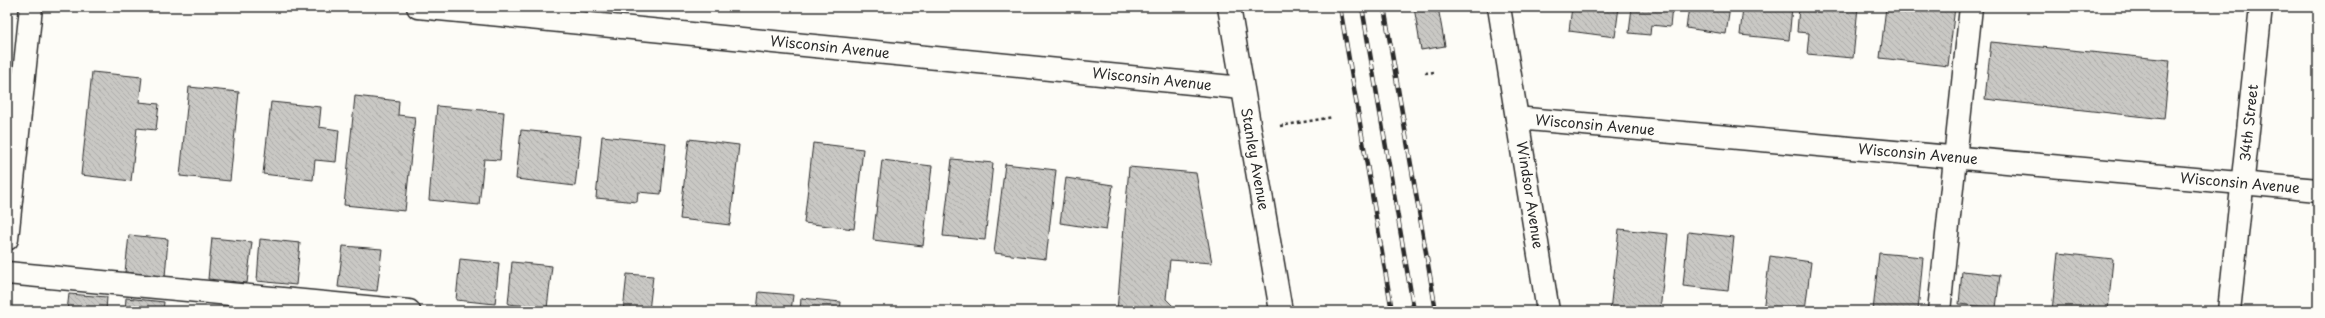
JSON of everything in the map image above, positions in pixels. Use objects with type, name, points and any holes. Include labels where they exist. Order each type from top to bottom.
[{"type":"street","points":[[7,239],[31,7]]},
{"type":"street","name":"Wisconsin Avenue","points":[[418,7],[1242,88]]},
{"type":"street","name":"Stanley Avenue","points":[[1229,7],[1281,311]]},
{"type":"street","name":"Windsor Avenue","points":[[1499,7],[1548,311]]},
{"type":"street","points":[[1939,311],[1971,7]]},
{"type":"street","name":"34th Street","points":[[2229,311],[2261,7]]},
{"type":"street","name":"Wisconsin Avenue","points":[[1517,118],[2318,190]]},
{"type":"street","points":[[7,273],[409,311]]},
{"type":"path","points":[[1425,73],[1435,72]]},
{"type":"path","points":[[1275,127],[1333,117]]},
{"type":"building","points":[[1414,7],[1438,7],[1445,46],[1421,50]]},
{"type":"building","points":[[1572,7],[1619,7],[1615,37],[1569,31]]},
{"type":"building","points":[[1632,7],[1672,7],[1670,27],[1651,25],[1650,35],[1629,33]]},
{"type":"building","points":[[1689,7],[1730,7],[1726,34],[1686,28]]},
{"type":"building","points":[[1743,7],[1792,7],[1789,40],[1740,35]]},
{"type":"building","points":[[1799,7],[1858,7],[1853,58],[1807,54],[1809,33],[1797,32]]},
{"type":"building","points":[[1886,7],[1955,7],[1948,66],[1880,58]]},
{"type":"building","points":[[1991,42],[2170,60],[2164,119],[1985,99]]},
{"type":"building","points":[[92,72],[142,77],[139,102],[159,104],[156,130],[137,128],[131,181],[81,175]]},
{"type":"building","points":[[189,87],[239,92],[230,181],[180,176]]},
{"type":"building","points":[[355,96],[399,101],[398,115],[415,117],[405,211],[344,205]]},
{"type":"building","points":[[271,102],[321,107],[319,127],[339,130],[336,162],[315,160],[313,180],[263,174]]},
{"type":"building","points":[[437,106],[504,112],[500,160],[484,159],[479,205],[429,200]]},
{"type":"building","points":[[521,130],[581,136],[575,186],[516,179]]},
{"type":"building","points":[[602,136],[666,143],[661,194],[638,192],[637,202],[596,198]]},
{"type":"building","points":[[689,139],[739,145],[730,225],[680,219]]},
{"type":"building","points":[[813,143],[863,149],[854,229],[804,223]]},
{"type":"building","points":[[952,159],[993,163],[985,240],[943,236]]},
{"type":"building","points":[[882,160],[932,166],[923,246],[873,240]]},
{"type":"building","points":[[1005,164],[1056,170],[1046,259],[994,253]]},
{"type":"building","points":[[1129,167],[1196,173],[1212,263],[1170,260],[1166,299],[1178,311],[1117,311]]},
{"type":"building","points":[[1066,178],[1113,185],[1106,230],[1060,223]]},
{"type":"building","points":[[1619,229],[1668,234],[1660,311],[1610,311]]},
{"type":"building","points":[[1688,232],[1734,237],[1728,291],[1683,286]]},
{"type":"building","points":[[129,235],[168,239],[165,277],[125,272]]},
{"type":"building","points":[[212,238],[252,242],[247,283],[208,279]]},
{"type":"building","points":[[260,239],[300,243],[296,285],[257,281]]},
{"type":"building","points":[[343,246],[382,249],[377,291],[338,287]]},
{"type":"building","points":[[1879,253],[1923,257],[1918,311],[1873,311]]},
{"type":"building","points":[[2058,253],[2113,259],[2108,311],[2052,311]]},
{"type":"building","points":[[1770,256],[1811,262],[1805,310],[1792,308],[1791,311],[1763,311]]},
{"type":"building","points":[[460,259],[499,263],[495,304],[456,300]]},
{"type":"building","points":[[512,262],[552,266],[547,308],[508,304]]},
{"type":"building","points":[[1962,271],[2000,275],[1996,308],[1959,304]]},
{"type":"building","points":[[627,274],[653,276],[649,311],[623,311]]},
{"type":"building","points":[[759,292],[793,295],[791,311],[757,311]]},
{"type":"building","points":[[69,294],[107,297],[106,311],[67,311]]},
{"type":"building","points":[[126,298],[164,302],[163,311],[125,311]]},
{"type":"building","points":[[801,298],[841,302],[840,311],[800,311]]},
{"type":"railway","points":[[1340,7],[1392,311]]},
{"type":"railway","points":[[1362,7],[1414,311]]},
{"type":"railway","points":[[1384,7],[1436,311]]}]
